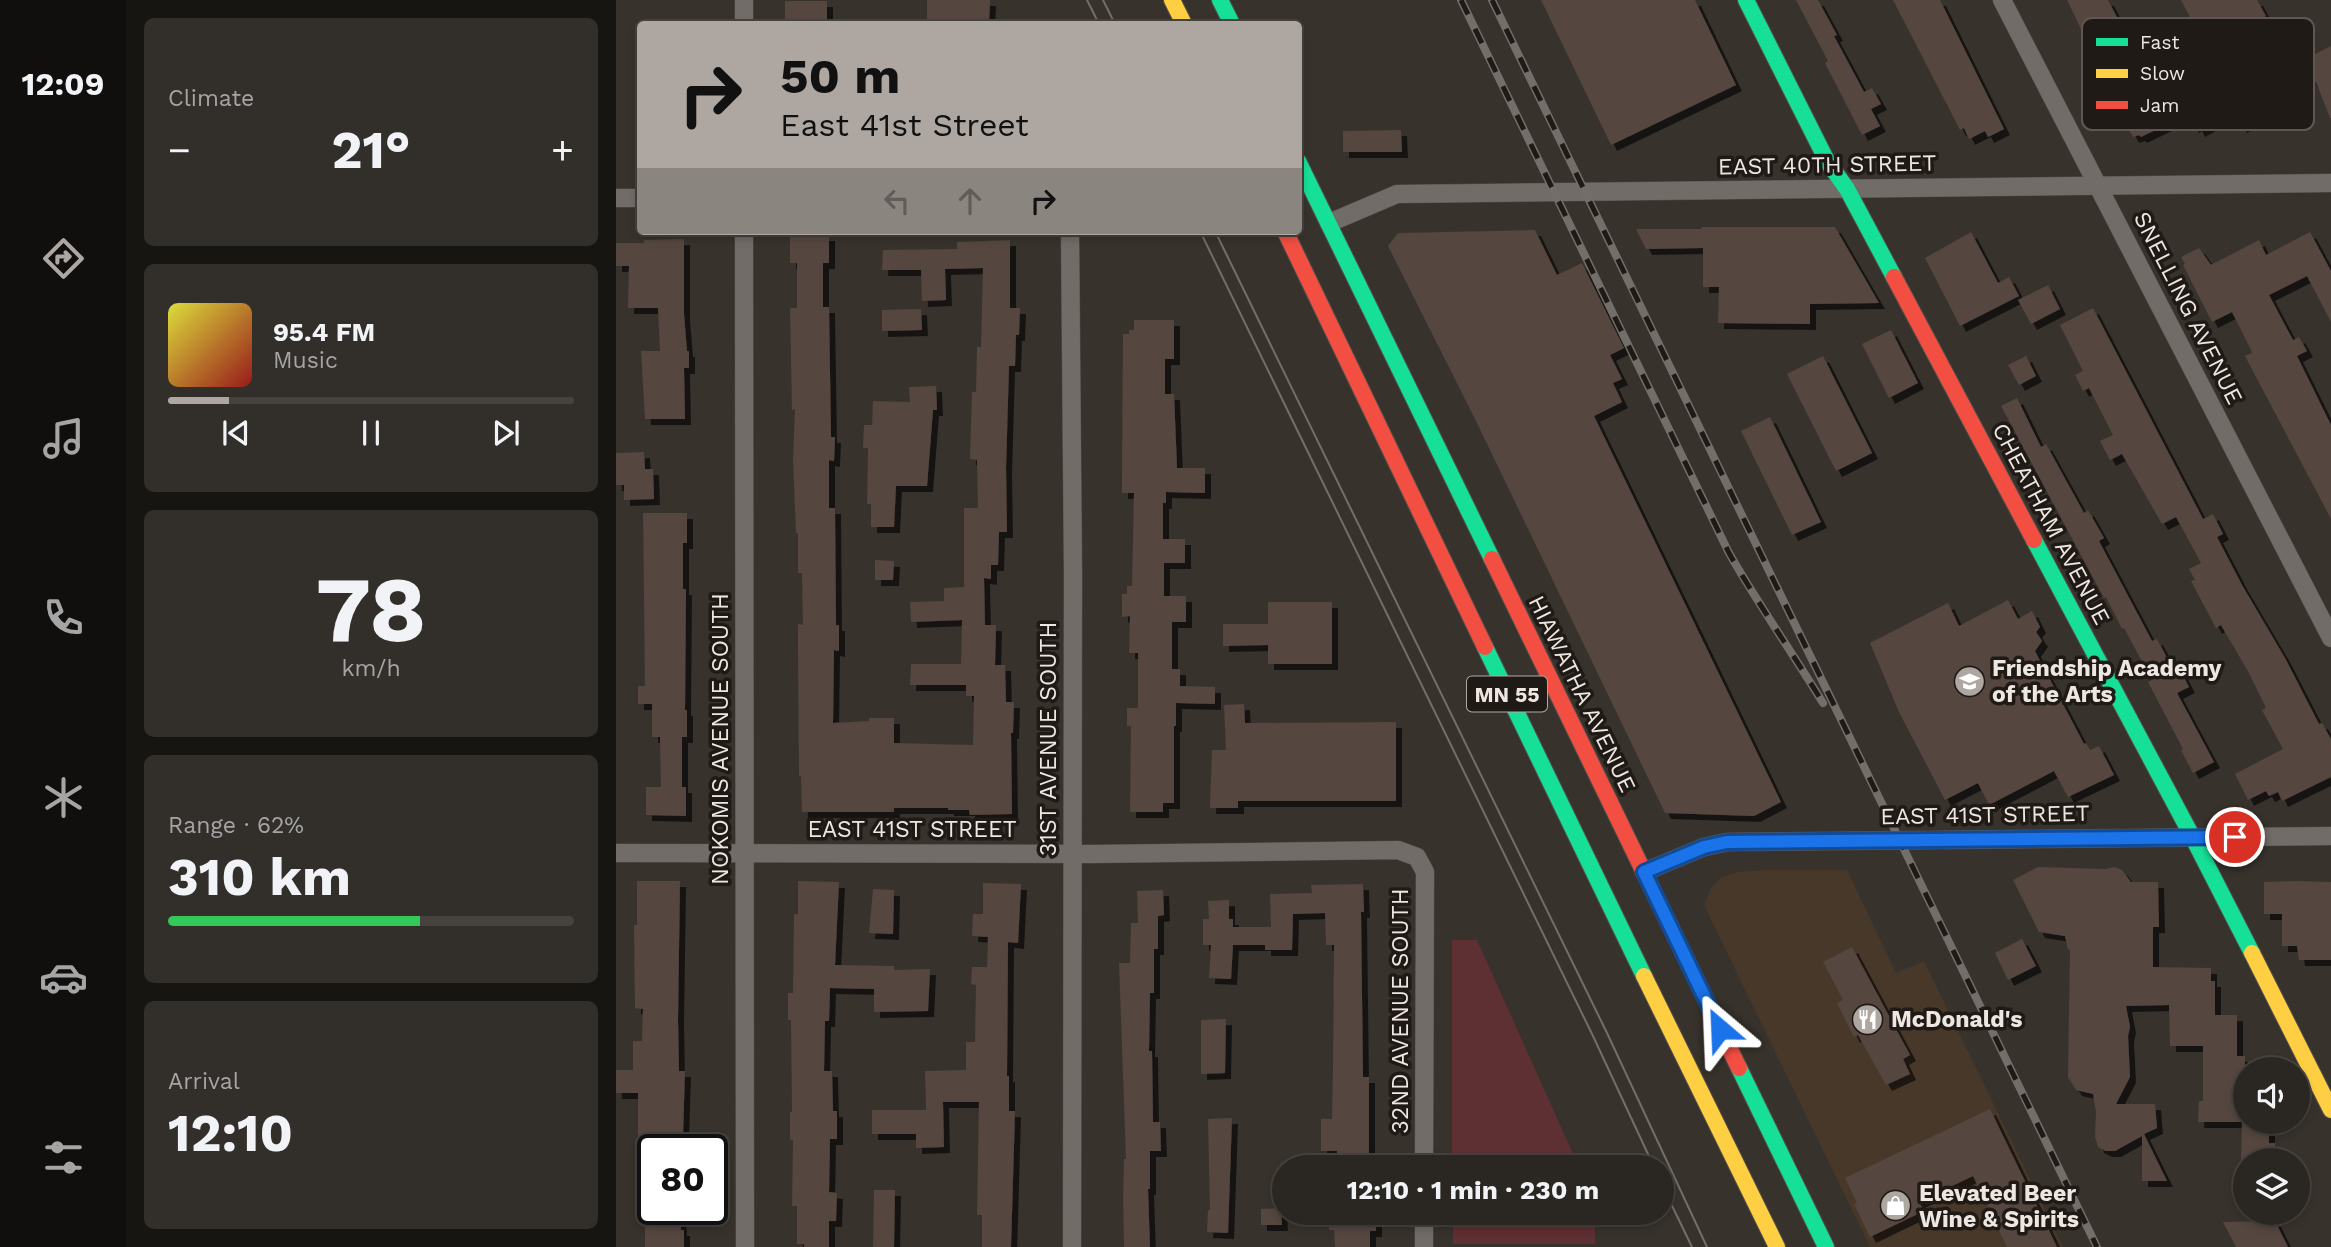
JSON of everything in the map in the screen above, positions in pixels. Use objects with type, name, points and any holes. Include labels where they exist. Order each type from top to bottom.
[{"type":"main road","points":[[1172,0],[1182,21]]},
{"type":"main road","points":[[1220,0],[1230,21]]},
{"type":"main road","name":"CHEATHAM AVENUE","points":[[1746,0],[1827,161],[1847,189],[2193,838],[2331,1110]]},
{"type":"main road","name":"HIAWATHA AVENUE","points":[[1302,169],[1826,1247]]},
{"type":"main road","name":"MN 55","points":[[1286,235],[1777,1247]]},
{"type":"street","points":[[744,0],[744,21]]},
{"type":"street","name":"SNELLING AVENUE","points":[[2002,0],[2331,638]]},
{"type":"street","name":"EAST 40TH STREET","points":[[1329,223],[1398,194],[2331,183]]},
{"type":"street","points":[[616,198],[637,198]]},
{"type":"street","name":"NOKOMIS AVENUE SOUTH","points":[[744,235],[744,1247]]},
{"type":"street","name":"31ST AVENUE SOUTH","points":[[1070,235],[1073,573],[1072,1247]]},
{"type":"street","name":"EAST 41ST STREET","points":[[1644,872],[1704,847],[1727,842],[2331,836]]},
{"type":"street","name":"EAST 41ST STREET","points":[[616,853],[1398,850],[1416,858]]},
{"type":"street","name":"32ND AVENUE SOUTH","points":[[1416,858],[1425,872],[1424,1155]]},
{"type":"street","points":[[1424,1225],[1424,1247]]},
{"type":"shaded area","points":[[1847,870],[1896,973],[1924,961],[2063,1247],[1870,1247],[1704,905],[1710,890],[1720,878],[1737,872]]},
{"type":"shaded area","points":[[1452,940],[1477,940],[1574,1155],[1452,1155]]},
{"type":"shaded area","points":[[1453,1225],[1595,1225],[1595,1244],[1453,1244]]},
{"type":"building","points":[[927,0],[990,0],[989,21],[927,21]]},
{"type":"building","points":[[1541,0],[1695,0],[1736,85],[1611,145]]},
{"type":"building","points":[[1796,0],[1818,0],[1864,92],[1872,88],[1881,104],[1871,109],[1880,126],[1862,135]]},
{"type":"building","points":[[1893,0],[1940,0],[2004,129],[1988,137],[1985,131],[1969,139],[1964,128],[1960,130]]},
{"type":"building","points":[[2067,0],[2108,0],[2117,18],[2082,18],[2082,31]]},
{"type":"building","points":[[2181,0],[2257,0],[2266,16],[2190,18]]},
{"type":"building","points":[[785,1],[827,1],[827,21],[785,21]]},
{"type":"building","points":[[2331,46],[2331,118],[2316,82],[2314,83],[2314,54]]},
{"type":"building","points":[[1401,130],[1402,152],[1343,152],[1343,131]]},
{"type":"building","points":[[2129,130],[2156,130],[2141,137],[2133,137]]},
{"type":"building","points":[[1835,227],[1879,303],[1810,304],[1810,324],[1718,323],[1719,287],[1703,287],[1703,248],[1646,249],[1636,229]]},
{"type":"building","points":[[1535,230],[1557,275],[1582,263],[1624,348],[1610,355],[1622,379],[1613,383],[1622,402],[1594,416],[1781,802],[1754,816],[1665,813],[1476,421],[1388,246],[1398,233]]},
{"type":"building","points":[[1971,232],[1998,283],[2009,277],[2019,296],[1960,326],[1925,258]]},
{"type":"building","points":[[2310,232],[2331,271],[2331,322],[2307,276],[2269,295],[2293,340],[2299,337],[2307,351],[2297,356],[2331,425],[2331,519],[2245,356],[2252,353],[2232,312],[2212,322],[2181,257],[2199,248],[2211,265],[2259,240],[2266,255]]},
{"type":"building","points":[[829,235],[829,263],[823,263],[823,307],[829,307],[831,437],[835,437],[834,461],[829,460],[829,508],[835,508],[836,625],[839,625],[839,651],[834,650],[833,723],[894,718],[894,743],[973,745],[974,696],[966,696],[966,685],[910,685],[911,664],[961,664],[962,620],[911,622],[910,602],[944,601],[944,588],[964,587],[964,508],[978,508],[977,460],[970,459],[972,392],[976,392],[977,347],[981,347],[983,268],[945,269],[946,300],[922,301],[921,270],[882,270],[883,250],[957,249],[957,242],[1010,240],[1010,308],[1020,308],[1015,366],[1009,366],[1007,532],[999,532],[998,565],[991,565],[991,579],[984,578],[985,625],[996,625],[995,665],[1005,665],[1006,702],[1014,702],[1011,733],[1012,814],[970,815],[969,810],[948,808],[894,808],[894,812],[802,812],[799,776],[798,624],[803,625],[802,573],[798,573],[796,533],[793,459],[795,409],[792,410],[790,308],[797,308],[797,263],[790,263],[790,236]]},
{"type":"building","points":[[684,239],[684,314],[689,351],[689,368],[684,368],[685,419],[645,419],[641,351],[660,351],[658,308],[628,308],[629,266],[616,266],[616,243]]},
{"type":"building","points":[[2048,285],[2060,309],[2031,324],[2018,300]]},
{"type":"building","points":[[2093,308],[2203,519],[2213,514],[2223,534],[2217,537],[2242,585],[2285,658],[2319,724],[2322,723],[2331,739],[2331,777],[2282,801],[2278,792],[2269,796],[2266,791],[2248,800],[2235,774],[2283,749],[2262,710],[2266,708],[2249,673],[2221,625],[2216,628],[2191,581],[2195,580],[2189,569],[2201,563],[2176,517],[2162,524],[2122,454],[2110,460],[2100,441],[2113,435],[2089,388],[2083,391],[2075,375],[2083,371],[2060,325]]},
{"type":"building","points":[[921,309],[922,330],[882,331],[882,310]]},
{"type":"building","points":[[1134,320],[1174,320],[1174,359],[1165,359],[1165,394],[1174,394],[1177,468],[1205,468],[1205,493],[1166,492],[1166,503],[1163,503],[1163,539],[1185,539],[1185,563],[1164,563],[1164,596],[1186,596],[1186,622],[1172,622],[1172,669],[1180,669],[1180,686],[1215,687],[1215,704],[1176,703],[1174,803],[1163,803],[1163,812],[1130,812],[1131,726],[1127,726],[1127,708],[1138,708],[1138,653],[1129,653],[1130,616],[1122,617],[1122,594],[1127,594],[1127,586],[1132,586],[1134,493],[1122,493],[1123,334],[1134,330]]},
{"type":"building","points":[[1891,330],[1918,383],[1889,398],[1862,344]]},
{"type":"building","points":[[1823,356],[1872,453],[1836,471],[1787,374]]},
{"type":"building","points":[[2026,356],[2036,376],[2019,385],[2008,365]]},
{"type":"building","points":[[936,386],[937,410],[933,410],[927,486],[896,486],[894,527],[871,527],[871,504],[867,504],[868,448],[863,448],[864,425],[872,425],[873,401],[910,402],[909,387]]},
{"type":"building","points":[[2017,398],[2041,447],[2046,444],[2084,513],[2088,510],[2104,538],[2099,541],[2152,641],[2157,639],[2173,669],[2178,666],[2189,687],[2177,693],[2214,762],[2193,773],[2148,682],[2152,680],[2106,597],[2104,598],[2001,406]]},
{"type":"building","points":[[1770,417],[1821,522],[1792,535],[1741,431]]},
{"type":"building","points":[[644,452],[645,469],[653,469],[654,499],[624,500],[624,485],[616,485],[616,453]]},
{"type":"building","points":[[643,513],[687,513],[687,543],[683,543],[683,589],[686,589],[687,737],[682,737],[682,787],[686,787],[686,816],[646,815],[646,787],[661,787],[660,737],[652,737],[652,704],[638,704],[638,686],[645,686]]},
{"type":"building","points":[[875,560],[894,561],[893,580],[875,580]]},
{"type":"building","name":"Friendship Academy of the Arts","points":[[2008,600],[2018,619],[2032,611],[2040,627],[2036,632],[2042,641],[2035,651],[2084,744],[2086,743],[2090,750],[2099,746],[2114,775],[2068,797],[2054,771],[1989,805],[1978,783],[1945,800],[1899,712],[1870,643],[1948,603],[1959,626]]},
{"type":"building","points":[[1268,602],[1332,602],[1332,664],[1268,664],[1268,645],[1223,646],[1223,624],[1268,624]]},
{"type":"building","points":[[1244,704],[1245,723],[1396,722],[1396,801],[1238,801],[1238,808],[1210,808],[1212,750],[1226,750],[1224,705]]},
{"type":"building","points":[[2038,867],[2115,867],[2122,870],[2131,882],[2158,882],[2159,927],[2153,927],[2153,967],[2211,968],[2211,981],[2215,981],[2215,1015],[2237,1015],[2237,1056],[2245,1057],[2233,1057],[2233,1122],[2198,1122],[2199,1101],[2203,1101],[2203,1046],[2170,1046],[2169,1005],[2126,1006],[2130,1027],[2130,1077],[2116,1104],[2155,1104],[2157,1128],[2144,1134],[2167,1181],[2142,1181],[2142,1136],[2115,1151],[2098,1147],[2093,1094],[2076,1090],[2068,1077],[2070,949],[2068,950],[2065,936],[2039,932],[2013,880]]},
{"type":"building","points":[[637,881],[680,881],[678,1020],[679,1071],[685,1071],[683,1134],[638,1134],[638,1093],[616,1093],[616,1070],[633,1070],[633,1041],[642,1041],[643,1009],[635,1008],[634,925],[637,925]]},
{"type":"building","points":[[798,881],[839,882],[835,965],[894,966],[894,970],[930,969],[928,1011],[874,1012],[874,989],[830,988],[829,1021],[825,1021],[824,1071],[832,1071],[833,1111],[837,1111],[837,1139],[830,1139],[829,1192],[837,1193],[836,1221],[829,1221],[829,1247],[804,1247],[804,1244],[797,1244],[797,1206],[792,1206],[791,1020],[788,1020],[788,993],[793,993],[794,914],[798,914]]},
{"type":"building","points":[[2264,882],[2331,882],[2331,960],[2299,960],[2297,946],[2282,946],[2282,914],[2264,914]]},
{"type":"building","points":[[983,883],[1021,884],[1018,943],[1008,942],[1007,1076],[1009,1111],[1015,1111],[1011,1247],[982,1247],[982,1215],[977,1215],[979,1102],[943,1102],[944,1147],[916,1148],[916,1134],[872,1134],[872,1110],[926,1110],[925,1071],[966,1070],[966,1042],[975,1042],[976,985],[971,984],[972,967],[987,967],[988,937],[972,936],[973,914],[983,914]]},
{"type":"building","points":[[1363,884],[1363,1077],[1369,1077],[1369,1155],[1337,1155],[1337,1151],[1321,1151],[1321,1119],[1332,1119],[1333,1068],[1334,945],[1326,945],[1325,913],[1293,914],[1292,950],[1265,950],[1265,945],[1233,945],[1231,979],[1209,978],[1211,945],[1203,945],[1203,919],[1209,919],[1208,901],[1229,900],[1229,919],[1233,919],[1233,927],[1271,927],[1270,894],[1312,893],[1311,885]]},
{"type":"building","points":[[873,889],[894,890],[893,934],[869,933]]},
{"type":"building","points":[[1163,890],[1164,915],[1158,916],[1158,949],[1154,949],[1154,993],[1150,993],[1149,1051],[1152,1051],[1153,1122],[1160,1122],[1161,1151],[1150,1151],[1150,1247],[1124,1247],[1123,1198],[1126,1159],[1119,963],[1130,963],[1131,923],[1138,923],[1137,891]]},
{"type":"building","points":[[2022,939],[2036,966],[2008,980],[1995,953]]},
{"type":"building","name":"McDonald's","points":[[1852,947],[1910,1055],[1903,1059],[1910,1074],[1886,1085],[1858,1035],[1854,1037],[1837,1003],[1843,1000],[1823,962]]},
{"type":"building","points":[[1226,1019],[1225,1073],[1201,1074],[1201,1020]]},
{"type":"building","points":[[1990,1109],[2057,1247],[2007,1247],[1973,1176],[1919,1202],[1924,1211],[1870,1237],[1845,1178]]},
{"type":"building","points":[[1232,1118],[1228,1233],[1207,1232],[1210,1210],[1208,1119]]},
{"type":"building","points":[[2242,1134],[2269,1134],[2269,1143],[2275,1143],[2275,1148],[2241,1148]]},
{"type":"building","points":[[874,1190],[895,1190],[894,1247],[873,1247]]},
{"type":"building","points":[[1272,1208],[1272,1225],[1261,1225],[1261,1209]]},
{"type":"building","points":[[2223,1222],[2233,1222],[2233,1225],[2277,1225],[2288,1247],[2236,1247]]},
{"type":"building","points":[[645,1225],[681,1225],[681,1230],[684,1230],[684,1247],[645,1247]]},
{"type":"building","points":[[1329,1225],[1376,1225],[1376,1231],[1370,1231],[1370,1247],[1335,1247],[1334,1230],[1329,1230]]},
{"type":"tram line","points":[[1087,0],[1098,21]]},
{"type":"tram line","points":[[1103,0],[1114,21]]},
{"type":"tram line","points":[[1202,235],[1593,1036],[1648,1155]]},
{"type":"tram line","points":[[1217,235],[1607,1033],[1707,1247]]},
{"type":"tram line","points":[[1674,1210],[1692,1247]]},
{"type":"railway","points":[[1461,0],[1729,553],[1823,703]]},
{"type":"railway","points":[[1492,0],[2097,1247]]},
{"type":"traffic: fast","points":[[1220,0],[1230,21]]},
{"type":"traffic: fast","points":[[1746,0],[1827,161],[1847,189],[1894,277]]},
{"type":"traffic: fast","points":[[1302,169],[1492,559]]},
{"type":"traffic: fast","points":[[2034,540],[2252,953]]},
{"type":"traffic: fast","points":[[1485,647],[1644,976]]},
{"type":"traffic: fast","points":[[1739,1068],[1826,1247]]},
{"type":"traffic: slow","points":[[1172,0],[1182,21]]},
{"type":"traffic: slow","points":[[2252,953],[2331,1110]]},
{"type":"traffic: slow","points":[[1644,976],[1777,1247]]},
{"type":"traffic: jam","points":[[1287,235],[1485,647]]},
{"type":"traffic: jam","points":[[1894,277],[2034,540]]},
{"type":"traffic: jam","points":[[1492,559],[1739,1068]]},
{"type":"place","name":"Friendship Academy of the Arts","points":[[1969,681]]},
{"type":"place","name":"McDonald's","points":[[1868,1019]]},
{"type":"place","name":"Elevated Beer Wine & Spirits","points":[[1896,1206]]},
{"type":"route","points":[[1720,1029],[1644,872],[1704,847],[1727,842],[2235,837]]}]
